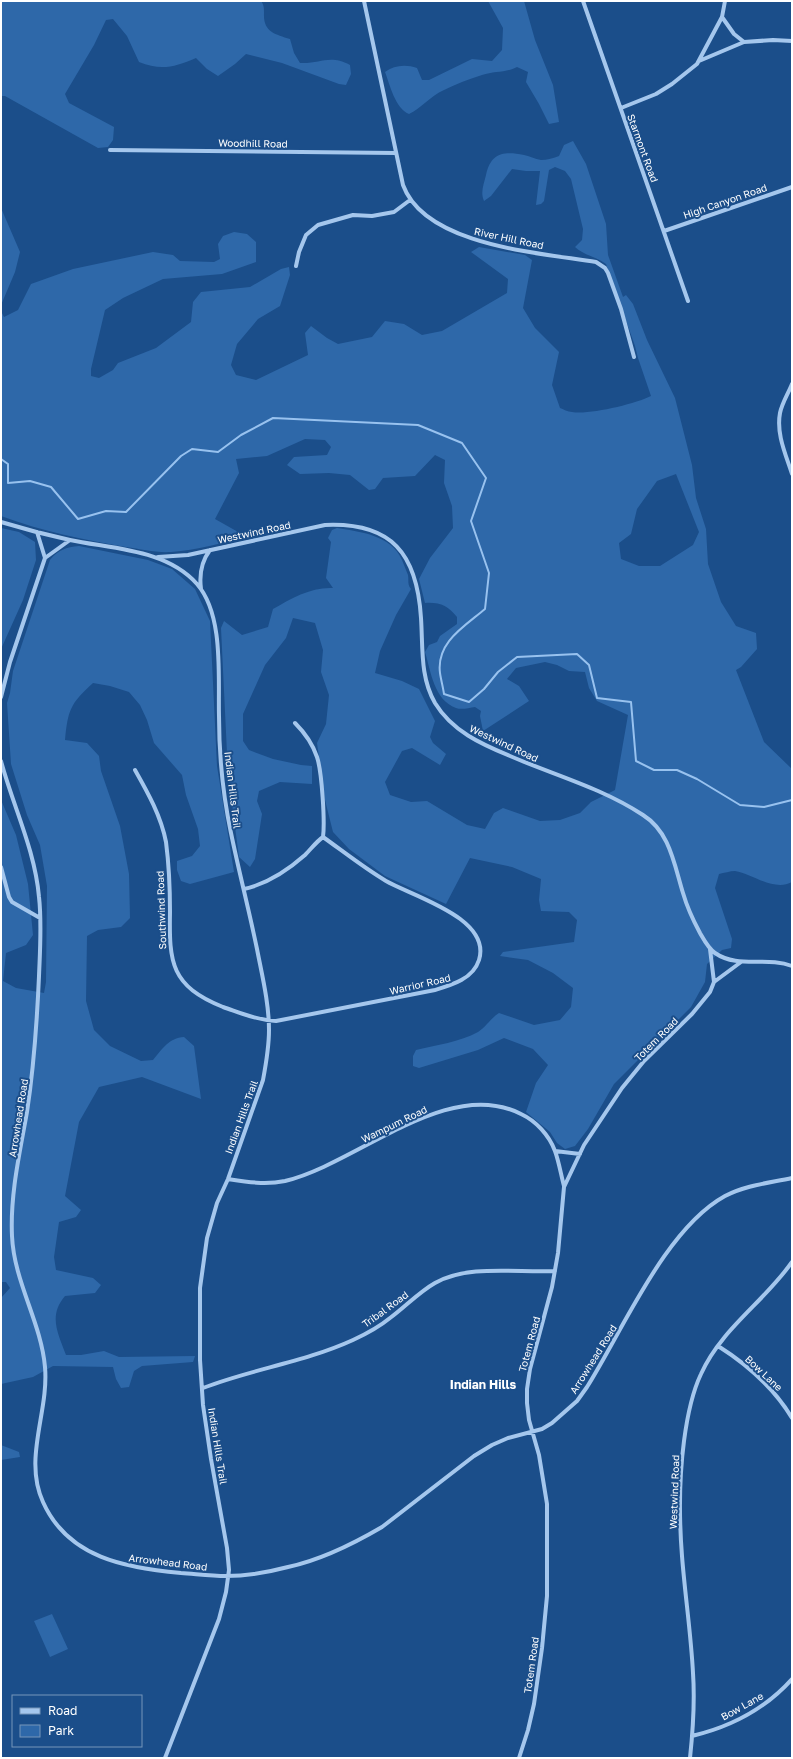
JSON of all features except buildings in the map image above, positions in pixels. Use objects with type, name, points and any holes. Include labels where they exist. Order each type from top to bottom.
[{"type":"street","name":"River Hill Road","points":[[364,1],[403,185],[410,200],[428,216],[445,228],[462,236],[500,246],[596,262],[601,265],[608,273],[621,309],[634,357]]},
{"type":"street","name":"Starmont Road","points":[[583,1],[688,301]]},
{"type":"street","points":[[621,108],[656,94],[685,74],[699,61],[722,17],[725,1]]},
{"type":"street","points":[[722,17],[734,34],[744,42]]},
{"type":"street","points":[[699,61],[744,42],[773,40],[792,41]]},
{"type":"street","name":"Woodhill Road","points":[[110,150],[396,153]]},
{"type":"street","name":"High Canyon Road","points":[[664,231],[792,187]]},
{"type":"street","points":[[296,266],[299,252],[306,234],[318,225],[353,215],[372,216],[394,212],[410,200]]},
{"type":"street","points":[[792,384],[781,407],[779,429],[783,448],[792,474]]},
{"type":"street","name":"Indian Hills Trail","points":[[1,522],[70,540],[156,557],[184,572],[201,589],[206,597],[212,613],[216,632],[222,778],[231,833],[260,965],[268,1021],[266,1064],[263,1080],[228,1179],[217,1203],[202,1262],[199,1314],[203,1405],[227,1548],[228,1576],[226,1592],[218,1619],[165,1758]]},
{"type":"street","name":"Westwind Road","points":[[156,557],[210,550],[325,525],[360,527],[386,538],[402,552],[413,574],[420,602],[424,672],[430,694],[441,711],[457,728],[478,742],[616,800],[640,813],[655,825],[669,848],[690,913],[710,949]]},
{"type":"street","points":[[37,532],[45,558]]},
{"type":"street","points":[[1,697],[10,662],[45,558],[70,540]]},
{"type":"street","name":"Westwind Road","points":[[201,589],[201,567],[210,550]]},
{"type":"street","points":[[244,889],[252,887],[279,874],[300,859],[323,837],[324,825],[318,762],[315,751],[304,733],[295,723]]},
{"type":"street","name":"Arrowhead Road","points":[[1,760],[36,874],[39,896],[40,944],[34,1067],[16,1181],[12,1233],[16,1264],[38,1331],[43,1352],[45,1370],[45,1384],[36,1446],[36,1473],[38,1488],[44,1504],[60,1528],[80,1546],[95,1555],[113,1562],[137,1568],[228,1576],[289,1567],[305,1563],[346,1546],[382,1527],[474,1456],[508,1438],[542,1429],[562,1415],[577,1401],[587,1388],[664,1257],[691,1222],[712,1204],[733,1192],[758,1184],[792,1178]]},
{"type":"street","name":"Southwind Road","points":[[135,770],[152,801],[164,835],[169,872],[170,953],[175,970],[187,986],[202,997],[254,1019],[268,1021]]},
{"type":"street","name":"Warrior Road","points":[[268,1021],[276,1021],[452,986],[468,975],[479,959],[480,950],[476,938],[460,918],[387,882],[323,837]]},
{"type":"street","points":[[1,867],[9,897],[12,902],[40,918]]},
{"type":"street","points":[[710,949],[716,954],[741,962],[777,962],[792,966]]},
{"type":"street","points":[[710,949],[714,982]]},
{"type":"street","name":"Totem Road","points":[[519,1758],[534,1704],[542,1648],[547,1596],[547,1504],[543,1476],[527,1403],[527,1389],[530,1369],[549,1300],[555,1271],[561,1230],[564,1187],[580,1154],[600,1119],[622,1088],[644,1061],[701,1005],[710,992],[714,982],[741,962]]},
{"type":"street","name":"Wampum Road","points":[[228,1179],[264,1183],[296,1178],[338,1160],[418,1119],[439,1111],[473,1105],[501,1107],[522,1114],[539,1126],[555,1151],[564,1187]]},
{"type":"street","points":[[555,1151],[580,1154]]},
{"type":"street","name":"Westwind Road","points":[[690,1758],[692,1736],[693,1674],[680,1524],[682,1455],[689,1411],[695,1389],[709,1358],[726,1335],[781,1278],[792,1262]]},
{"type":"street","name":"Tribal Road","points":[[203,1388],[329,1350],[354,1340],[390,1318],[434,1284],[455,1275],[479,1272],[555,1271]]},
{"type":"street","name":"Bow Lane","points":[[718,1346],[750,1369],[761,1379],[784,1405],[792,1418]]},
{"type":"street","name":"Bow Lane","points":[[692,1736],[714,1730],[750,1714],[767,1703],[792,1679]]},
{"type":"green space","points":[[1,1],[261,1],[264,7],[264,19],[268,28],[275,34],[290,39],[294,53],[300,63],[336,60],[350,65],[351,74],[346,85],[339,84],[282,63],[246,54],[218,76],[207,69],[196,58],[168,67],[147,65],[139,62],[127,36],[113,19],[106,20],[94,45],[65,94],[69,103],[114,127],[113,140],[108,147],[98,148],[5,96],[1,96]]},
{"type":"green space","points":[[488,1],[524,1],[535,40],[553,85],[559,122],[549,124],[526,82],[528,72],[517,67],[482,75],[453,86],[439,93],[409,114],[400,107],[397,102],[385,72],[392,68],[409,66],[417,68],[422,80],[429,80],[472,59],[492,61],[502,50],[503,28]]},
{"type":"green space","points":[[573,141],[586,164],[606,224],[608,255],[623,297],[626,295],[633,304],[647,340],[675,398],[692,465],[696,498],[706,529],[708,564],[721,602],[736,626],[756,633],[757,649],[741,667],[736,670],[764,742],[792,769],[792,882],[785,885],[771,884],[735,871],[719,874],[715,888],[732,939],[731,948],[722,950],[707,964],[705,982],[691,1007],[614,1084],[588,1129],[575,1146],[565,1149],[557,1143],[550,1132],[526,1112],[536,1083],[548,1065],[533,1049],[504,1038],[478,1050],[419,1068],[413,1066],[413,1056],[416,1050],[456,1041],[478,1032],[499,1013],[534,1025],[560,1020],[571,1007],[573,988],[553,973],[528,960],[500,956],[503,952],[574,942],[577,920],[569,912],[541,911],[539,900],[541,879],[512,867],[470,858],[446,904],[385,876],[349,849],[333,832],[325,800],[317,743],[326,724],[329,695],[321,672],[323,650],[315,623],[293,618],[286,638],[265,665],[243,714],[243,741],[249,750],[273,759],[312,766],[312,784],[280,782],[259,791],[257,801],[262,814],[255,859],[250,867],[239,857],[228,774],[221,628],[224,621],[242,635],[268,627],[273,609],[309,591],[333,588],[326,578],[331,542],[328,538],[332,530],[337,528],[365,533],[383,540],[391,545],[402,560],[408,575],[411,589],[396,615],[380,651],[375,673],[402,681],[419,689],[435,721],[430,737],[433,743],[446,754],[440,765],[412,748],[402,751],[385,782],[390,795],[411,802],[427,801],[467,825],[485,829],[494,813],[503,808],[540,821],[560,820],[580,813],[591,802],[615,790],[628,715],[597,701],[589,688],[585,672],[569,671],[557,665],[545,662],[516,668],[507,679],[519,686],[529,701],[483,731],[480,716],[481,711],[475,707],[458,709],[443,699],[438,692],[434,684],[425,652],[429,645],[437,642],[440,636],[457,624],[457,617],[450,610],[439,604],[425,603],[419,579],[430,558],[453,528],[452,506],[444,483],[445,460],[435,455],[415,476],[383,478],[375,489],[369,490],[350,475],[329,473],[300,474],[287,465],[294,457],[327,455],[331,447],[325,440],[305,439],[267,456],[236,459],[239,473],[215,519],[247,537],[190,550],[165,552],[126,547],[47,531],[1,516],[1,311],[4,317],[18,310],[31,284],[73,269],[153,252],[173,255],[180,261],[214,262],[220,259],[218,244],[223,236],[234,232],[247,234],[256,242],[256,262],[222,274],[163,279],[123,298],[105,310],[91,369],[91,376],[99,378],[113,370],[118,363],[156,348],[191,322],[193,302],[201,292],[250,287],[281,269],[289,267],[290,275],[280,306],[258,319],[237,344],[231,365],[236,375],[256,380],[308,355],[305,333],[311,326],[338,344],[372,337],[385,321],[404,324],[422,335],[442,331],[507,293],[508,279],[471,252],[479,247],[525,255],[532,260],[523,308],[535,328],[559,352],[552,385],[560,408],[570,412],[589,412],[623,405],[651,396],[606,264],[575,247],[582,240],[583,229],[571,179],[565,171],[555,167],[549,170],[544,201],[541,204],[536,205],[540,171],[512,169],[491,196],[484,201],[482,191],[488,168],[491,162],[499,155],[510,153],[541,160],[548,159],[559,156],[564,145]],"holes":[[[676,474],[699,532],[693,545],[660,566],[639,566],[621,559],[619,543],[631,534],[637,509],[657,481]]]},
{"type":"green space","points":[[1,208],[20,252],[15,272],[1,305]]},
{"type":"green space","points":[[1,528],[19,532],[35,542],[36,560],[23,600],[1,649]]},
{"type":"green space","points":[[79,546],[148,560],[172,569],[195,589],[210,621],[217,766],[234,872],[190,884],[181,881],[177,870],[177,861],[192,856],[200,846],[198,829],[186,795],[182,775],[154,743],[147,720],[140,705],[129,692],[110,686],[93,683],[75,702],[69,714],[65,740],[87,743],[99,756],[101,771],[120,826],[129,874],[130,918],[121,927],[98,930],[87,936],[86,1001],[94,1030],[110,1046],[141,1061],[153,1060],[163,1048],[174,1039],[184,1037],[194,1046],[201,1099],[142,1077],[99,1087],[79,1122],[65,1196],[81,1210],[76,1217],[59,1222],[54,1257],[56,1270],[93,1278],[101,1285],[95,1293],[65,1296],[60,1303],[57,1311],[56,1325],[66,1355],[81,1355],[104,1351],[119,1357],[195,1356],[193,1362],[142,1366],[134,1371],[129,1387],[121,1388],[116,1379],[113,1367],[53,1366],[33,1377],[1,1384],[1,1298],[10,1288],[6,1282],[1,1282],[1,800],[16,835],[28,884],[33,935],[26,945],[6,953],[3,981],[16,988],[44,993],[46,982],[47,886],[40,845],[27,815],[11,764],[7,703],[13,671],[50,560],[63,550],[70,547]]},
{"type":"green space","points":[[1,1445],[19,1452],[20,1457],[1,1460]]},
{"type":"green space","points":[[52,1614],[68,1649],[50,1657],[34,1621]]},
{"type":"waterway","points":[[1,459],[8,464],[8,483],[30,481],[51,487],[78,519],[106,511],[126,512],[181,456],[192,449],[218,452],[241,435],[273,418],[418,425],[462,443],[486,478],[471,521],[489,573],[485,609],[454,636],[447,644],[443,652],[440,662],[440,673],[444,694],[469,702],[484,689],[498,672],[517,657],[577,654],[589,665],[597,698],[631,702],[636,761],[654,770],[677,770],[697,779],[740,805],[764,807],[792,800]]},
{"type":"district","name":"Indian Hills","points":[[483,1385]]}]
